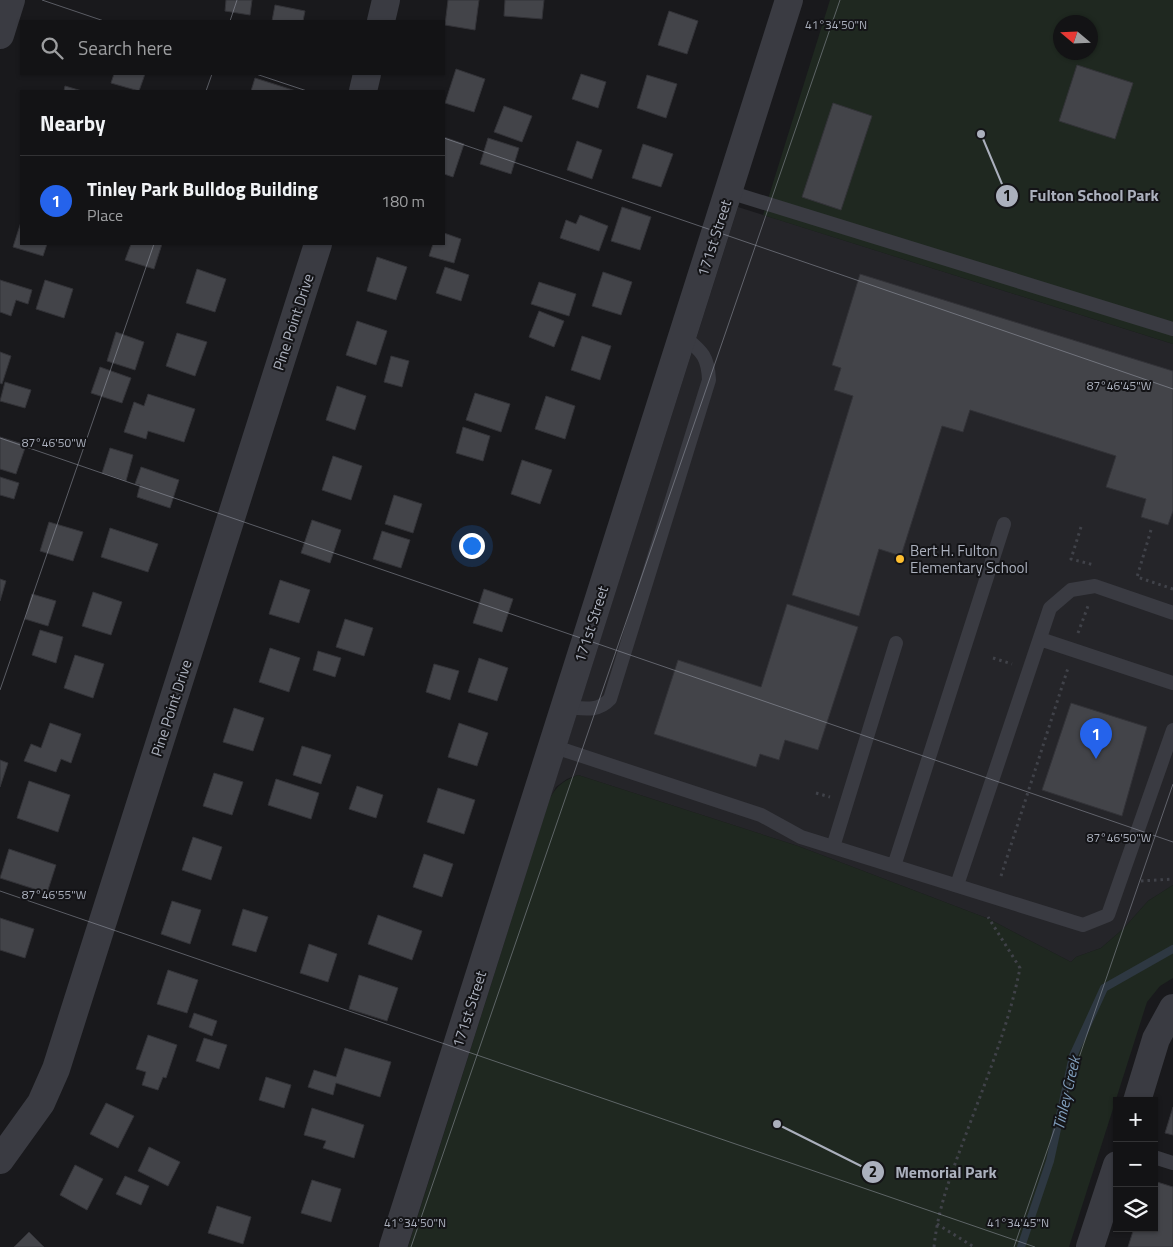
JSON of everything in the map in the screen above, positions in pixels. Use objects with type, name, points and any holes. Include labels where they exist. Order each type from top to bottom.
[{"type":"street","points":[[0,35],[10,0]]},
{"type":"street","points":[[381,20],[386,0]]},
{"type":"street","name":"171st Street","points":[[393,1247],[789,0]]},
{"type":"street","points":[[363,90],[367,75]]},
{"type":"street","name":"Pine Point Drive","points":[[0,1160],[37,1110],[56,1069],[318,245]]},
{"type":"street","points":[[1138,1097],[1156,1039],[1173,1008]]},
{"type":"street","points":[[1090,1247],[1113,1177]]},
{"type":"lane","points":[[728,192],[1173,329]]},
{"type":"lane","points":[[565,707],[591,709],[603,706],[610,699],[709,380],[708,365],[704,354],[683,336]]},
{"type":"lane","points":[[894,866],[1004,524]]},
{"type":"lane","points":[[957,885],[1050,608],[1071,590],[1094,586],[1173,613]]},
{"type":"lane","points":[[1040,639],[1173,683]]},
{"type":"lane","points":[[833,847],[896,643]]},
{"type":"lane","points":[[552,746],[761,815],[801,837],[1083,925],[1108,915],[1169,756],[1173,730]]},
{"type":"lane","points":[[1158,1158],[1173,1163]]},
{"type":"path","points":[[1081,527],[1071,559],[1100,567]]},
{"type":"path","points":[[1136,577],[1151,530]]},
{"type":"path","points":[[1128,575],[1173,589]]},
{"type":"path","points":[[1077,636],[1090,600]]},
{"type":"path","points":[[993,658],[1012,664]]},
{"type":"path","points":[[1002,876],[1069,665]]},
{"type":"path","points":[[1142,882],[1173,879]]},
{"type":"path","points":[[934,1247],[936,1224],[944,1193],[992,1065],[1020,968],[988,917]]},
{"type":"path","points":[[936,1224],[974,1247]]},
{"type":"shaded area","points":[[830,0],[1173,0],[1173,344],[763,215]]},
{"type":"shaded area","name":"Bert H. Fulton Elementary School","points":[[738,207],[1173,344],[1173,885],[1148,901],[1123,929],[1101,948],[1076,957],[1071,962],[989,919],[798,846],[578,775],[567,779],[556,787],[550,798]]},
{"type":"shaded area","points":[[578,775],[798,846],[989,919],[1071,962],[1076,957],[1101,948],[1123,929],[1148,901],[1173,885],[1173,978],[1160,986],[1147,1002],[1117,1097],[1113,1097],[1113,1109],[1069,1247],[408,1247],[550,798],[569,779]]},
{"type":"building","points":[[226,0],[252,0],[250,15],[225,11]]},
{"type":"building","points":[[448,0],[479,0],[475,30],[445,25]]},
{"type":"building","points":[[505,0],[544,0],[542,19],[504,16]]},
{"type":"building","points":[[275,5],[305,11],[303,20],[272,20]]},
{"type":"building","points":[[669,11],[698,21],[687,54],[658,45]]},
{"type":"building","points":[[1077,65],[1133,83],[1115,139],[1059,121]]},
{"type":"building","points":[[456,69],[485,79],[474,112],[445,103]]},
{"type":"building","points":[[581,74],[606,82],[598,108],[572,99]]},
{"type":"building","points":[[114,75],[145,75],[139,90],[111,83]]},
{"type":"building","points":[[647,75],[677,84],[666,118],[637,108]]},
{"type":"building","points":[[255,78],[293,90],[251,90]]},
{"type":"building","points":[[65,86],[79,90],[64,90]]},
{"type":"building","points":[[833,103],[872,116],[841,210],[802,197]]},
{"type":"building","points":[[504,106],[532,116],[522,142],[494,132]]},
{"type":"building","points":[[445,137],[464,144],[453,177],[445,174]]},
{"type":"building","points":[[488,138],[519,148],[511,174],[480,164]]},
{"type":"building","points":[[577,141],[602,150],[592,179],[567,170]]},
{"type":"building","points":[[643,144],[673,154],[661,187],[632,178]]},
{"type":"building","points":[[622,207],[651,217],[640,250],[611,241]]},
{"type":"building","points":[[580,215],[608,226],[599,251],[560,238],[566,220],[576,224]]},
{"type":"building","points":[[20,225],[20,245],[47,245],[43,256],[13,247]]},
{"type":"building","points":[[445,233],[461,239],[454,263],[429,256],[433,245],[445,245]]},
{"type":"building","points":[[131,245],[162,245],[154,269],[125,260]]},
{"type":"building","points":[[377,257],[407,267],[396,300],[367,291]]},
{"type":"building","points":[[445,267],[469,275],[461,301],[436,293]]},
{"type":"building","points":[[197,269],[226,279],[215,312],[186,303]]},
{"type":"building","points":[[603,272],[632,282],[621,315],[592,306]]},
{"type":"building","points":[[860,274],[1173,371],[1173,511],[1168,525],[1141,517],[1146,499],[1106,487],[1116,456],[970,410],[963,432],[942,426],[901,556],[879,549],[859,616],[792,595],[853,396],[834,390],[841,368],[832,365]]},
{"type":"building","points":[[0,280],[32,290],[28,304],[16,300],[11,316],[0,312]]},
{"type":"building","points":[[45,280],[73,289],[64,318],[36,309]]},
{"type":"building","points":[[539,282],[576,294],[569,316],[531,304]]},
{"type":"building","points":[[539,311],[564,321],[554,347],[529,337]]},
{"type":"building","points":[[357,321],[387,331],[376,365],[346,355]]},
{"type":"building","points":[[116,332],[144,342],[135,370],[107,361]]},
{"type":"building","points":[[177,333],[207,342],[195,376],[166,366]]},
{"type":"building","points":[[582,336],[611,346],[600,380],[571,370]]},
{"type":"building","points":[[0,352],[11,356],[2,384],[0,383]]},
{"type":"building","points":[[391,356],[409,361],[402,387],[384,382]]},
{"type":"building","points":[[100,367],[131,378],[122,403],[91,393]]},
{"type":"building","points":[[5,382],[31,390],[25,408],[0,401]]},
{"type":"building","points":[[337,386],[366,396],[355,430],[326,420]]},
{"type":"building","points":[[475,393],[510,404],[501,432],[466,420]]},
{"type":"building","points":[[148,394],[195,409],[184,442],[148,431],[146,439],[124,432],[134,402],[144,406]]},
{"type":"building","points":[[546,396],[575,406],[565,439],[535,429]]},
{"type":"building","points":[[463,427],[490,436],[483,461],[456,453]]},
{"type":"building","points":[[0,437],[26,445],[16,474],[0,469]]},
{"type":"building","points":[[110,448],[133,455],[126,481],[102,473]]},
{"type":"building","points":[[333,456],[362,466],[351,500],[322,490]]},
{"type":"building","points":[[522,460],[552,470],[540,504],[511,494]]},
{"type":"building","points":[[141,467],[179,480],[170,508],[137,497],[140,485],[135,484]]},
{"type":"building","points":[[0,477],[19,483],[14,499],[0,495]]},
{"type":"building","points":[[394,495],[422,504],[413,533],[385,524]]},
{"type":"building","points":[[312,520],[341,530],[330,563],[301,553]]},
{"type":"building","points":[[49,522],[83,532],[73,561],[40,551]]},
{"type":"building","points":[[110,528],[158,544],[148,572],[101,557]]},
{"type":"building","points":[[382,531],[410,540],[401,568],[373,559]]},
{"type":"building","points":[[0,579],[6,581],[0,601]]},
{"type":"building","points":[[280,580],[310,590],[299,623],[269,614]]},
{"type":"building","points":[[484,589],[513,599],[502,632],[473,623]]},
{"type":"building","points":[[93,592],[122,602],[111,635],[82,626]]},
{"type":"building","points":[[32,594],[56,601],[48,626],[25,619]]},
{"type":"building","points":[[787,604],[858,627],[818,750],[785,740],[779,760],[760,754],[756,767],[654,734],[678,660],[761,687]]},
{"type":"building","points":[[345,619],[373,628],[364,656],[336,647]]},
{"type":"building","points":[[40,630],[63,637],[56,663],[32,655]]},
{"type":"building","points":[[270,648],[300,658],[289,692],[259,682]]},
{"type":"building","points":[[318,651],[341,658],[335,677],[313,670]]},
{"type":"building","points":[[75,655],[104,664],[93,698],[64,688]]},
{"type":"building","points":[[479,658],[508,668],[497,701],[468,692]]},
{"type":"building","points":[[434,664],[459,671],[450,700],[426,692]]},
{"type":"building","points":[[1071,703],[1147,727],[1122,816],[1042,790]]},
{"type":"building","points":[[234,708],[264,718],[253,751],[223,742]]},
{"type":"building","points":[[50,723],[81,734],[71,763],[61,759],[56,772],[24,761],[31,744],[41,748]]},
{"type":"building","points":[[459,723],[488,733],[477,766],[448,757]]},
{"type":"building","points":[[302,746],[331,755],[321,784],[293,775]]},
{"type":"building","points":[[0,760],[8,763],[0,787]]},
{"type":"building","points":[[214,773],[243,782],[232,815],[203,806]]},
{"type":"building","points":[[276,779],[319,793],[311,819],[268,805]]},
{"type":"building","points":[[29,781],[70,795],[58,832],[17,818]]},
{"type":"building","points":[[357,786],[383,795],[376,818],[349,809]]},
{"type":"building","points":[[438,788],[475,800],[464,834],[427,822]]},
{"type":"building","points":[[193,837],[222,847],[211,880],[182,870]]},
{"type":"building","points":[[9,849],[56,865],[47,893],[0,878]]},
{"type":"building","points":[[424,854],[453,864],[442,897],[413,887]]},
{"type":"building","points":[[172,901],[201,910],[190,944],[161,934]]},
{"type":"building","points":[[243,909],[268,917],[256,952],[232,945]]},
{"type":"building","points":[[378,915],[422,931],[412,960],[368,944]]},
{"type":"building","points":[[0,918],[34,929],[25,958],[0,950]]},
{"type":"building","points":[[309,944],[337,954],[328,982],[300,973]]},
{"type":"building","points":[[168,970],[198,980],[187,1013],[157,1004]]},
{"type":"building","points":[[359,975],[398,988],[387,1021],[349,1009]]},
{"type":"building","points":[[194,1013],[217,1021],[212,1036],[189,1027]]},
{"type":"building","points":[[148,1035],[177,1045],[166,1078],[163,1077],[158,1090],[142,1085],[146,1072],[136,1069]]},
{"type":"building","points":[[204,1038],[227,1045],[219,1069],[196,1061]]},
{"type":"building","points":[[345,1048],[391,1062],[380,1097],[336,1083],[333,1095],[308,1087],[314,1070],[336,1077]]},
{"type":"building","points":[[266,1077],[291,1085],[284,1108],[259,1100]]},
{"type":"building","points":[[106,1103],[134,1116],[118,1148],[90,1134]]},
{"type":"building","points":[[1173,1107],[1173,1135],[1165,1133]]},
{"type":"building","points":[[312,1108],[364,1125],[354,1158],[323,1148],[326,1141],[304,1135]]},
{"type":"building","points":[[149,1147],[180,1162],[168,1186],[138,1171]]},
{"type":"building","points":[[75,1165],[103,1179],[87,1210],[60,1195]]},
{"type":"building","points":[[125,1176],[149,1186],[141,1205],[116,1194]]},
{"type":"building","points":[[312,1180],[341,1189],[331,1222],[301,1213]]},
{"type":"building","points":[[1158,1182],[1173,1187],[1173,1247],[1128,1247],[1133,1232],[1158,1232]]},
{"type":"building","points":[[217,1206],[251,1217],[243,1244],[208,1233]]},
{"type":"building","points":[[29,1232],[44,1247],[14,1247]]},
{"type":"waterway","name":"Tinley Creek","points":[[1021,1247],[1050,1161],[1073,1056],[1104,988],[1173,949]]},
{"type":"place","name":"Fulton School Park","points":[[981,134]]},
{"type":"place","name":"Bert H. Fulton Elementary School","points":[[900,559]]},
{"type":"place","name":"Tinley Park Bulldog Building","points":[[1096,759]]},
{"type":"place","name":"Memorial Park","points":[[777,1124]]}]
